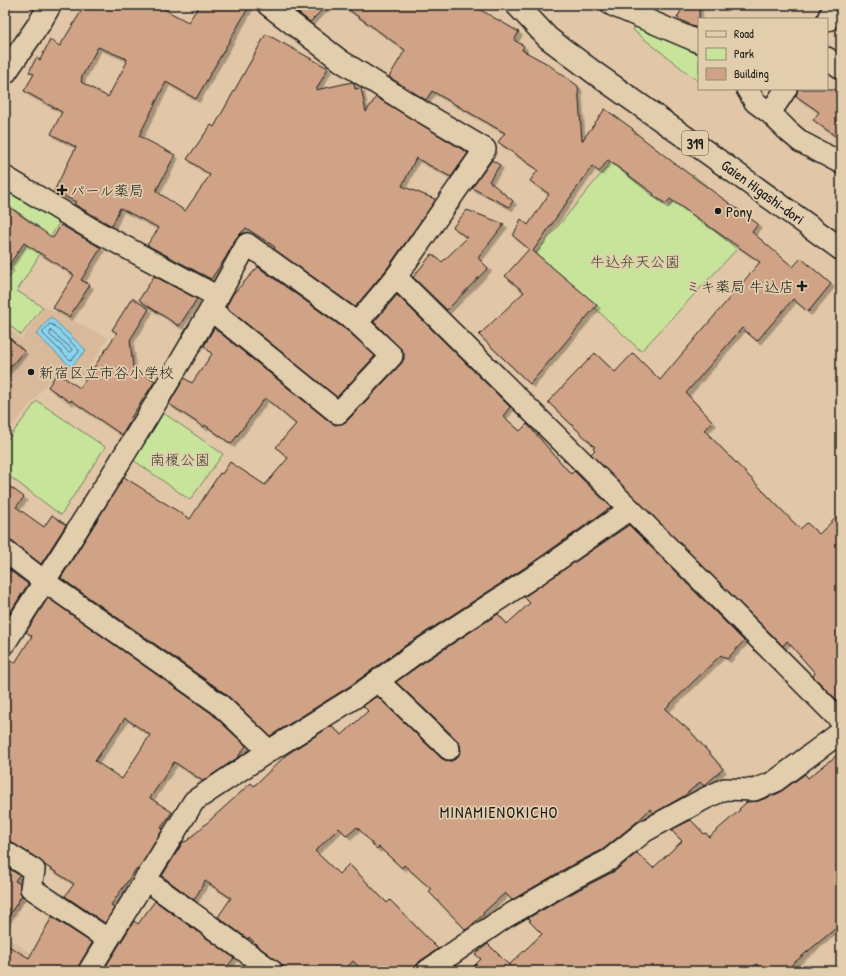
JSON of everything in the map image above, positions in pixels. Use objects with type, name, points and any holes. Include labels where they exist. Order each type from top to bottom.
[{"type":"main road","points":[[5,73],[39,24],[50,5]]},
{"type":"main road","name":"Gaien Higashi-dori","points":[[517,5],[548,38],[841,249]]},
{"type":"main road","name":"Gaien Higashi-dori","points":[[526,5],[548,38]]},
{"type":"street","points":[[268,5],[341,61],[419,110],[488,146],[396,276],[356,323]]},
{"type":"street","points":[[612,5],[698,42]]},
{"type":"street","points":[[828,18],[832,10],[832,5]]},
{"type":"street","points":[[828,59],[841,68]]},
{"type":"street","points":[[748,90],[755,102],[770,113],[801,142],[841,163]]},
{"type":"street","points":[[770,113],[785,90]]},
{"type":"street","points":[[5,177],[215,303],[338,413],[392,356],[356,323],[247,244],[215,303],[121,460],[5,643]]},
{"type":"street","points":[[396,276],[841,721]]},
{"type":"street","points":[[89,971],[107,939],[194,801],[539,574],[630,509]]},
{"type":"street","points":[[5,551],[44,581],[219,704],[270,751]]},
{"type":"street","points":[[378,681],[449,749]]},
{"type":"street","points":[[427,971],[504,918],[609,860],[645,832],[725,789],[754,790],[774,782],[841,732]]},
{"type":"street","points":[[5,852],[34,870],[31,888],[107,939]]},
{"type":"street","points":[[145,879],[272,971]]},
{"type":"shaded area","name":"新宿区立市谷小学校","points":[[45,307],[108,338],[81,380],[74,375],[71,379],[58,370],[5,435],[5,326],[21,339]]},
{"type":"shaded area","points":[[5,862],[28,876],[31,891],[5,935]]},
{"type":"shaded area","points":[[7,938],[61,971],[5,971],[5,942]]},
{"type":"green space","points":[[639,21],[698,49],[698,81],[633,30]]},
{"type":"green space","name":"牛込弁天公園","points":[[611,162],[668,208],[693,175],[708,187],[691,212],[737,249],[641,351],[536,253]]},
{"type":"green space","points":[[5,188],[61,220],[17,291],[43,307],[21,335],[5,321],[5,283],[14,271],[10,268],[39,227],[5,203]]},
{"type":"green space","points":[[37,401],[105,447],[61,515],[5,473],[5,443]]},
{"type":"green space","name":"南榎公園","points":[[162,412],[223,454],[190,500],[132,459]]},
{"type":"water","points":[[51,317],[86,350],[71,367],[36,334]]},
{"type":"building","points":[[85,5],[156,5],[188,22],[200,5],[250,5],[196,99],[166,82],[139,136],[175,155],[156,191],[185,211],[210,175],[187,159],[211,125],[214,127],[266,34],[328,68],[316,90],[352,82],[354,83],[355,89],[361,88],[366,112],[376,97],[468,153],[451,177],[416,158],[402,186],[435,199],[435,201],[386,270],[355,307],[274,249],[275,247],[246,228],[236,238],[226,257],[211,279],[147,245],[159,228],[120,208],[112,226],[74,204],[76,202],[54,191],[76,147],[51,134],[62,112],[24,91],[34,74],[29,72],[36,58],[40,60],[50,40],[60,46]],"holes":[[[98,47],[127,59],[127,62],[108,97],[81,82],[81,78]]]},
{"type":"building","points":[[289,5],[327,5],[310,22]]},
{"type":"building","points":[[342,5],[472,5],[519,32],[514,40],[524,46],[522,50],[546,63],[578,86],[582,141],[605,109],[633,129],[632,130],[674,163],[758,224],[752,232],[793,267],[801,258],[831,284],[808,312],[793,299],[757,341],[742,328],[686,393],[713,422],[704,430],[800,529],[807,523],[819,534],[841,513],[841,704],[813,676],[815,673],[787,641],[783,646],[591,454],[595,450],[593,448],[595,447],[548,402],[595,353],[615,372],[633,353],[660,380],[760,262],[670,199],[666,204],[608,160],[599,172],[592,166],[533,251],[597,305],[530,384],[479,335],[524,292],[505,276],[529,249],[513,236],[521,219],[528,225],[549,194],[530,181],[538,170],[498,142],[505,133],[432,91],[426,100],[389,77],[405,50]]},
{"type":"building","points":[[684,5],[699,5],[698,28],[677,18]]},
{"type":"building","points":[[834,89],[841,94],[841,140],[813,120],[819,112],[796,96],[798,90]]},
{"type":"building","points":[[492,160],[500,165],[489,181],[513,201],[509,207],[472,188]]},
{"type":"building","points":[[5,204],[53,238],[61,225],[101,248],[81,280],[90,285],[69,317],[53,308],[74,275],[24,243],[5,271]]},
{"type":"building","points":[[467,210],[504,224],[478,258],[488,268],[447,310],[413,277],[432,254],[442,262],[467,238],[453,227]]},
{"type":"building","points":[[258,267],[349,332],[375,356],[337,397],[226,307],[233,294]]},
{"type":"building","points":[[154,276],[197,299],[179,326],[139,300]]},
{"type":"building","points":[[397,295],[510,407],[503,416],[520,431],[527,424],[571,474],[574,471],[611,507],[532,563],[406,645],[350,686],[270,736],[226,694],[61,578],[124,477],[190,519],[220,473],[222,474],[230,462],[265,485],[288,458],[276,447],[296,424],[265,398],[231,444],[205,425],[204,427],[169,404],[184,378],[192,383],[212,354],[204,346],[214,328],[330,422],[335,425],[341,424],[347,421],[404,359],[404,353],[400,348],[374,322]]},
{"type":"building","points":[[132,298],[149,309],[130,340],[133,367],[155,381],[130,419],[131,420],[122,435],[71,400],[70,402],[48,387],[57,373],[80,388],[117,333],[112,330]]},
{"type":"building","points":[[5,334],[24,351],[5,373]]},
{"type":"building","points":[[5,483],[24,497],[16,507],[44,527],[52,515],[66,525],[41,564],[5,536]]},
{"type":"building","points":[[629,525],[744,641],[727,659],[721,655],[665,709],[691,732],[723,769],[704,786],[700,782],[684,796],[654,813],[650,809],[638,821],[602,850],[568,867],[512,900],[505,893],[466,930],[429,892],[431,889],[404,865],[402,868],[379,847],[377,849],[357,827],[347,836],[339,828],[315,851],[339,874],[349,864],[387,903],[390,900],[438,949],[420,961],[416,966],[415,971],[363,971],[353,961],[343,971],[284,971],[283,966],[279,962],[259,947],[249,937],[248,939],[218,917],[231,898],[205,881],[194,900],[162,876],[183,842],[187,841],[251,783],[254,786],[286,755],[331,726],[342,735],[368,711],[363,706],[377,696],[441,758],[447,761],[452,761],[457,758],[461,751],[457,740],[396,682],[498,614],[507,624],[530,603],[524,597]]},
{"type":"building","points":[[9,570],[28,584],[6,619],[5,577]]},
{"type":"building","points":[[48,598],[211,713],[246,746],[237,758],[203,781],[174,762],[150,798],[172,812],[161,828],[163,829],[138,870],[136,869],[111,905],[114,908],[105,923],[65,896],[74,884],[45,865],[40,860],[11,842],[5,840],[5,656],[15,663],[32,636],[26,632]],"holes":[[[125,718],[150,735],[122,779],[95,761]]]},
{"type":"building","points":[[841,752],[841,924],[784,971],[762,971],[757,964],[745,971],[469,971],[481,959],[475,954],[488,944],[509,965],[542,934],[529,921],[531,920],[528,918],[615,871],[637,853],[653,868],[682,841],[671,830],[691,820],[704,834],[706,833],[709,837],[747,802],[758,801],[779,793],[805,774],[808,778]]},
{"type":"building","points":[[5,866],[19,875],[15,881],[20,884],[20,892],[22,895],[5,922]]},
{"type":"building","points":[[155,901],[234,958],[224,971],[103,971],[134,921],[138,924]]},
{"type":"building","points":[[52,917],[92,943],[77,971],[5,971],[5,944],[29,958]]},
{"type":"place","name":"パール薬局","points":[[62,190]]},
{"type":"place","name":"Pony","points":[[718,211]]},
{"type":"place","name":"ミキ薬局 牛込店","points":[[802,286]]},
{"type":"place","name":"新宿区立市谷小学校","points":[[31,372]]},
{"type":"district","name":"MINAMIENOKICHO","points":[[499,812]]}]
